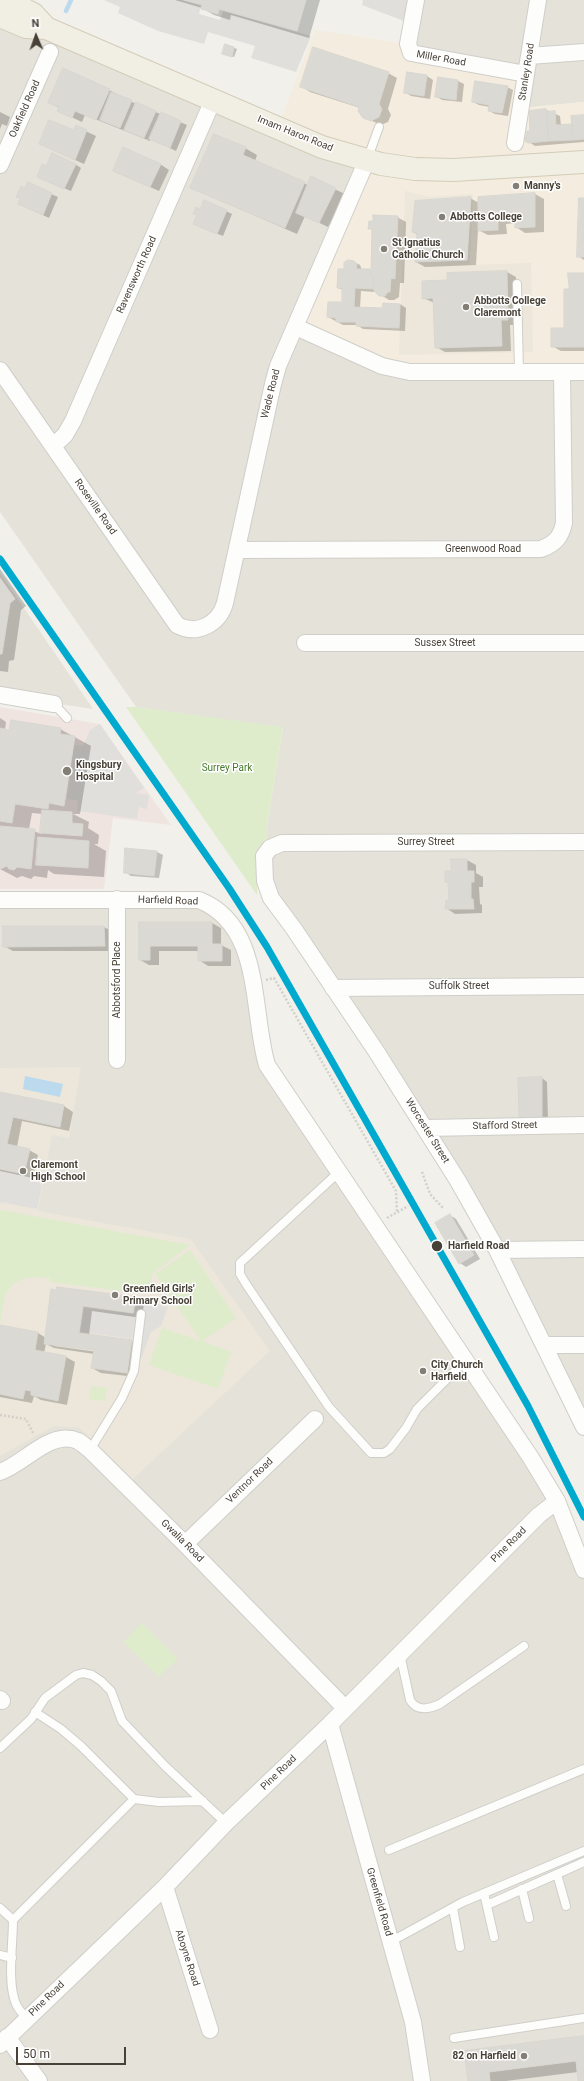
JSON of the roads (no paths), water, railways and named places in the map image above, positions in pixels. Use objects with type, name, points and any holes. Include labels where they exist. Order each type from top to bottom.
[{"type":"main road","name":"Imam Haron Road","points":[[6,0],[33,14],[46,28]]},
{"type":"main road","name":"Imam Haron Road","points":[[0,16],[26,27],[46,28],[322,147],[394,167],[436,170],[584,162]]},
{"type":"street","name":"Miller Road","points":[[416,0],[408,44],[411,54],[526,74]]},
{"type":"street","name":"Stanley Road","points":[[515,143],[538,0]]},
{"type":"street","name":"Oakfield Road","points":[[0,165],[50,52]]},
{"type":"street","points":[[529,56],[584,52]]},
{"type":"street","name":"Ravensworth Road","points":[[53,446],[66,435],[73,421],[214,100]]},
{"type":"street","name":"Wade Road","points":[[199,630],[221,614],[238,550],[272,384],[367,160]]},
{"type":"street","points":[[296,328],[382,366],[395,370],[410,372],[584,372]]},
{"type":"street","name":"Roseville Road","points":[[0,370],[177,625],[183,628],[199,630]]},
{"type":"street","name":"Greenwood Road","points":[[238,550],[541,549],[550,546],[558,539],[564,523],[562,372]]},
{"type":"street","name":"Sussex Street","points":[[305,643],[584,643]]},
{"type":"street","points":[[0,694],[54,704]]},
{"type":"street","name":"Surrey Street","points":[[270,848],[278,843],[290,842],[584,842]]},
{"type":"street","name":"Worcester Street","points":[[270,848],[264,856],[267,891],[426,1128],[497,1250],[584,1427]]},
{"type":"street","name":"Abbotsford Place","points":[[117,899],[117,1060]]},
{"type":"street","name":"Harfield Road","points":[[0,900],[199,900],[211,905],[229,921],[245,950],[250,968],[262,1049],[267,1065],[466,1360],[558,1501],[584,1570]]},
{"type":"street","name":"Suffolk Street","points":[[333,988],[584,986]]},
{"type":"street","name":"Stafford Street","points":[[426,1128],[584,1125]]},
{"type":"street","points":[[497,1250],[584,1249]]},
{"type":"street","points":[[545,1345],[584,1345]]},
{"type":"street","name":"Ventnor Road","points":[[185,1544],[315,1419]]},
{"type":"street","name":"Gwalia Road","points":[[0,1472],[17,1465],[52,1440],[68,1438],[77,1441],[90,1450],[185,1544],[345,1708]]},
{"type":"street","name":"Pine Road","points":[[4,2041],[164,1887],[226,1823],[330,1724],[539,1515],[558,1501]]},
{"type":"street","name":"Greenfield Road","points":[[330,1724],[412,2022],[422,2081]]},
{"type":"street","name":"Aboyne Road","points":[[164,1887],[210,2030]]},
{"type":"street","points":[[4,2041],[39,2081]]},
{"type":"lane","points":[[367,160],[379,127]]},
{"type":"lane","points":[[517,284],[519,372]]},
{"type":"lane","points":[[54,704],[67,718]]},
{"type":"lane","points":[[339,1172],[240,1263],[240,1274],[269,1319],[329,1407],[371,1453],[384,1453],[390,1449],[406,1428],[417,1409],[466,1360]]},
{"type":"lane","points":[[90,1450],[122,1398],[134,1371],[141,1314]]},
{"type":"lane","points":[[400,1654],[410,1700],[413,1705],[418,1708],[428,1709],[440,1704],[524,1646]]},
{"type":"lane","points":[[0,1748],[31,1719],[45,1698],[76,1675],[83,1673],[92,1675],[101,1681],[111,1691],[122,1722],[226,1823]]},
{"type":"lane","points":[[35,1712],[61,1729],[81,1746],[134,1799],[159,1802],[202,1801]]},
{"type":"lane","points":[[389,1850],[584,1769]]},
{"type":"lane","points":[[27,2019],[16,2004],[12,1980],[13,1920],[134,1799]]},
{"type":"lane","points":[[390,1942],[484,1893],[584,1851]]},
{"type":"lane","points":[[487,1905],[584,1862]]},
{"type":"lane","points":[[557,1874],[566,1906]]},
{"type":"lane","points":[[522,1889],[529,1918]]},
{"type":"lane","points":[[484,1893],[494,1937]]},
{"type":"lane","points":[[0,1908],[13,1920]]},
{"type":"lane","points":[[453,1908],[460,1947]]},
{"type":"lane","points":[[0,1955],[12,1958]]},
{"type":"lane","points":[[454,2038],[584,2018]]},
{"type":"water","points":[[25,1076],[63,1084],[60,1097],[23,1089]]},
{"type":"waterway","points":[[66,11],[71,0]]},
{"type":"place","name":"Manny's","points":[[516,186]]},
{"type":"place","name":"Abbotts College","points":[[442,217]]},
{"type":"place","name":"St Ignatius Catholic Church","points":[[384,249]]},
{"type":"place","name":"Abbotts College Claremont","points":[[466,307]]},
{"type":"place","name":"Kingsbury Hospital","points":[[67,771]]},
{"type":"place","name":"Claremont High School","points":[[23,1171]]},
{"type":"place","name":"Harfield Road","points":[[437,1246]]},
{"type":"place","name":"Greenfield Girls' Primary School","points":[[115,1295]]},
{"type":"place","name":"City Church Harfield","points":[[423,1371]]},
{"type":"place","name":"82 on Harfield","points":[[524,2056]]},
{"type":"park label","name":"Surrey Park","points":[[227,768]]}]
